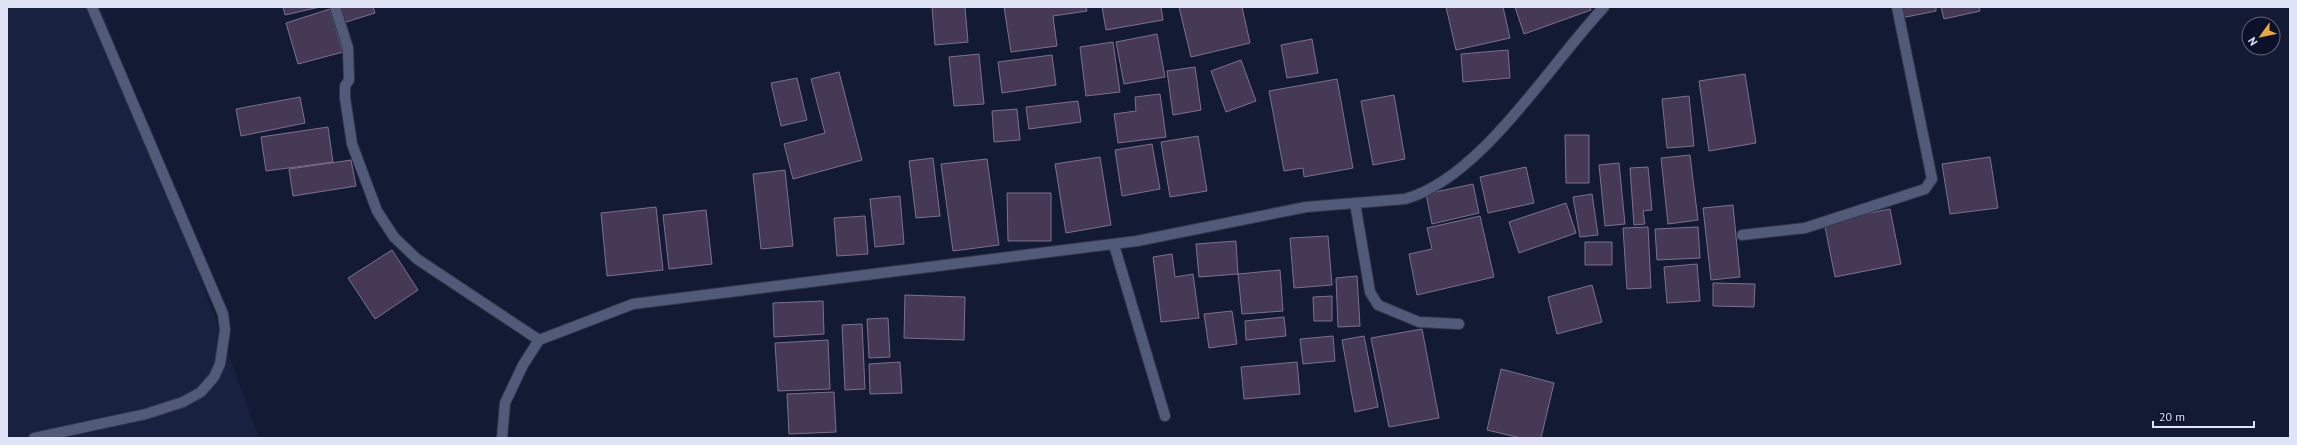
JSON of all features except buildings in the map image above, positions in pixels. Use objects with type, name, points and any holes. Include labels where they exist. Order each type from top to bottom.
[{"type":"street","points":[[34,438],[146,414],[183,402],[201,392],[214,377],[220,364],[223,350],[225,330],[223,314],[92,7]]},
{"type":"street","points":[[335,7],[348,48],[349,80],[345,86],[345,98],[352,144],[377,211],[394,238],[417,259],[539,340]]},
{"type":"street","points":[[502,438],[505,403],[523,365],[539,340],[633,304],[1114,245],[1306,207],[1406,199],[1420,195],[1441,184],[1486,146],[1604,7]]},
{"type":"street","points":[[1742,235],[1805,228],[1925,189],[1928,185],[1932,178],[1897,7]]},
{"type":"street","points":[[1355,203],[1370,292],[1378,305],[1418,322],[1459,324]]},
{"type":"street","points":[[1114,245],[1165,416]]},
{"type":"shaded area","points":[[7,7],[101,7],[259,438],[7,438]]}]
